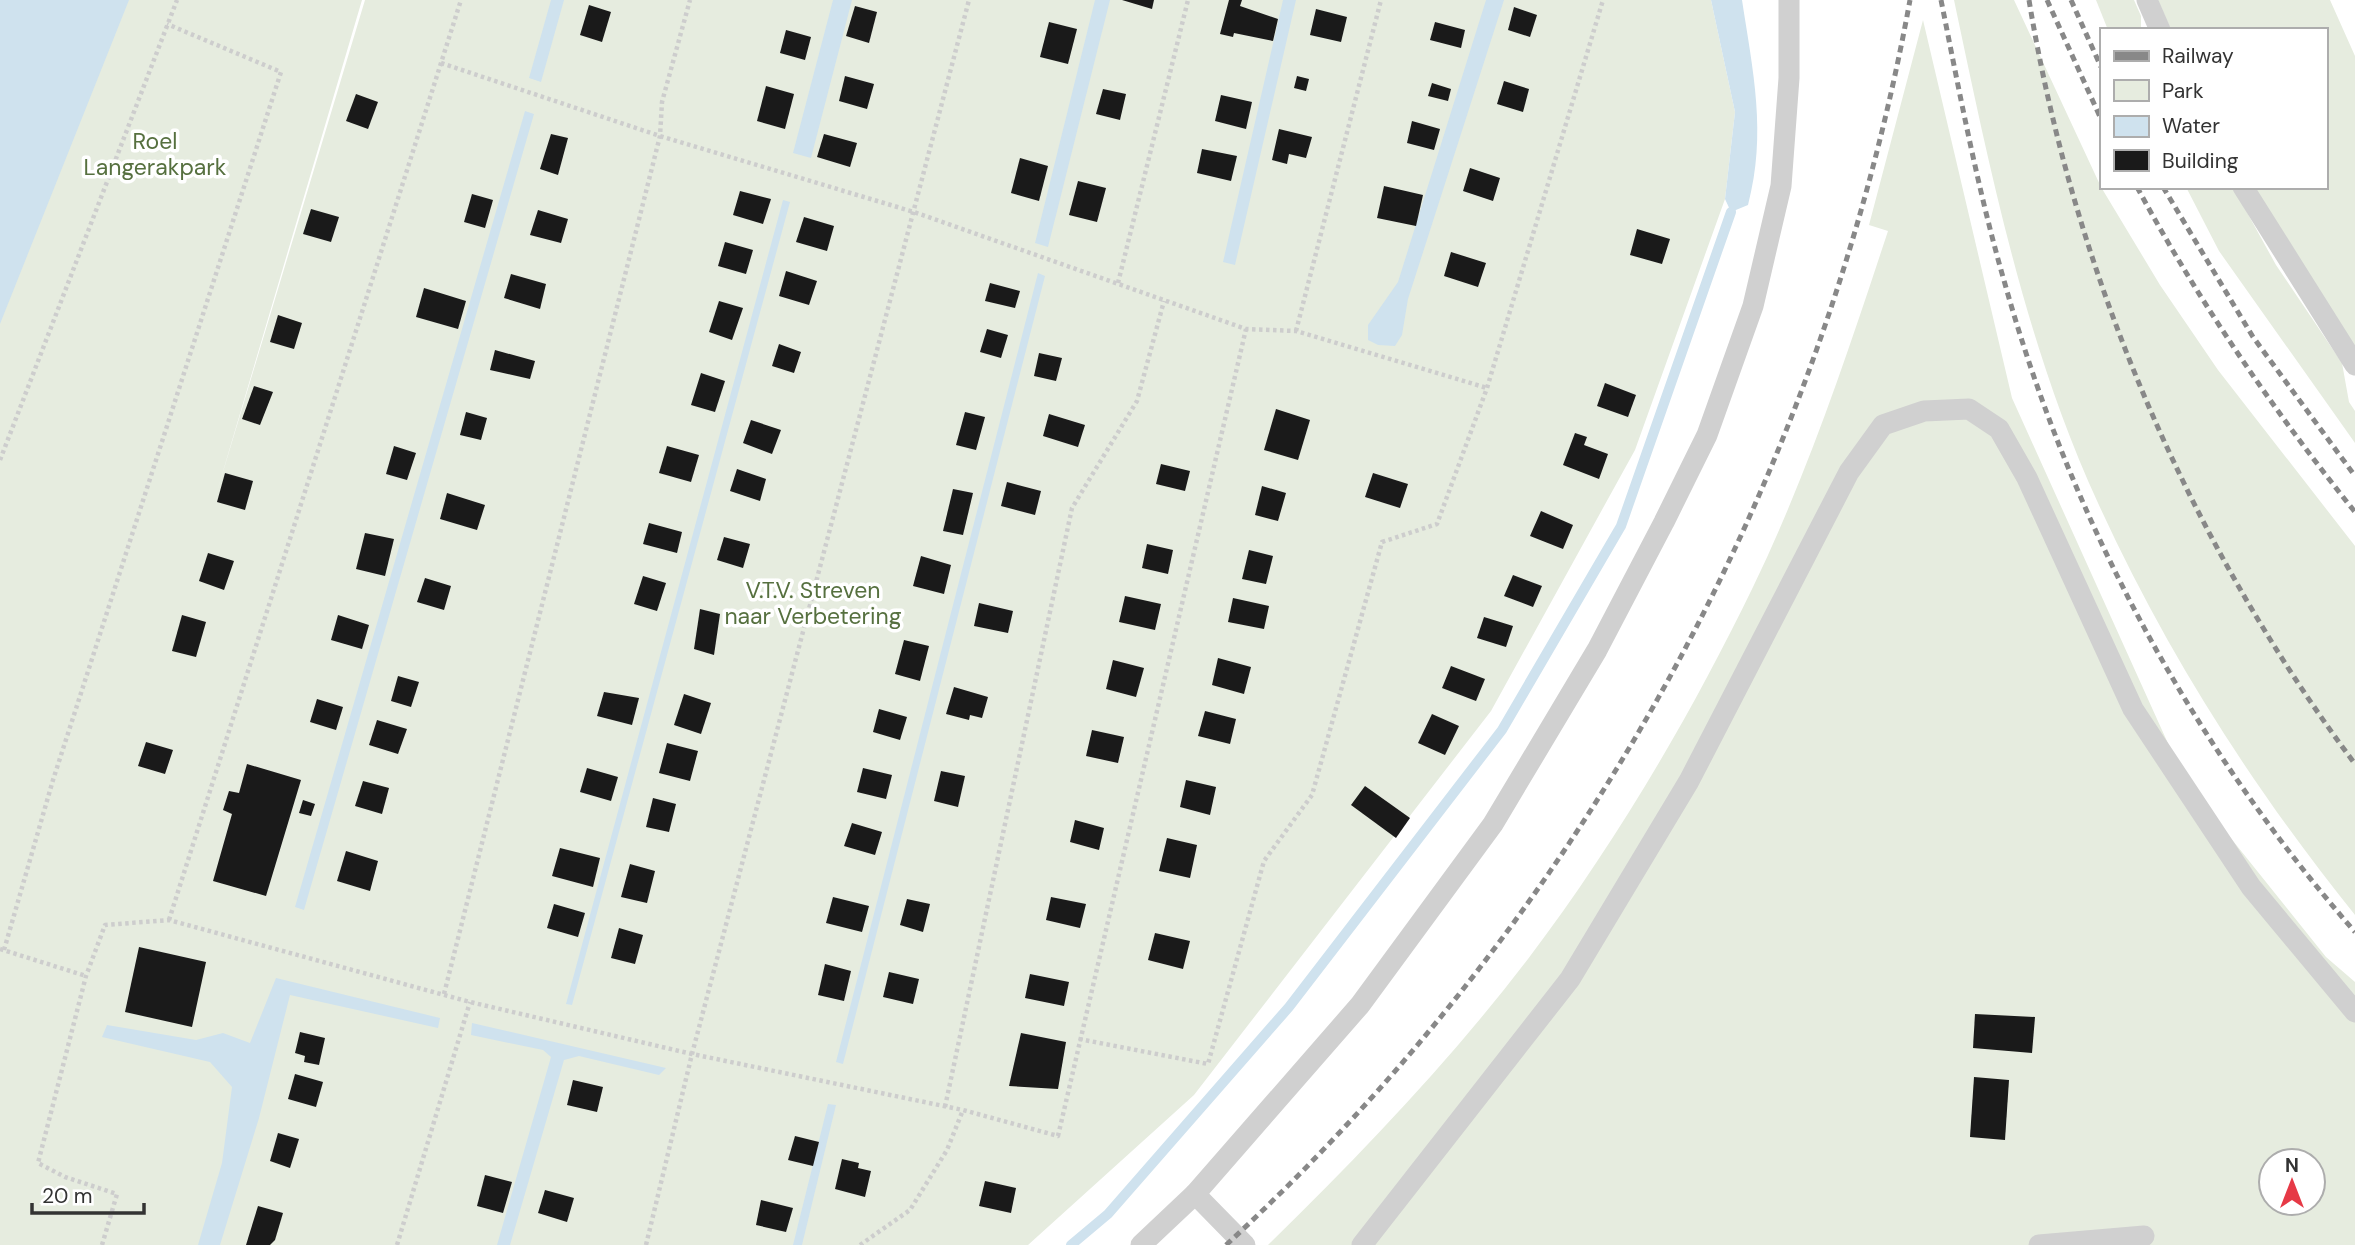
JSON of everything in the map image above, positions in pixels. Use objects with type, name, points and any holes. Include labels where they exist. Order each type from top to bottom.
[{"type":"lane","points":[[1141,1245],[1195,1194],[1360,1005],[1493,824],[1597,650],[1664,522],[1707,435],[1753,306],[1781,186],[1789,78],[1789,0]]},
{"type":"lane","points":[[2147,0],[2159,28]]},
{"type":"lane","points":[[2244,189],[2355,365]]},
{"type":"lane","points":[[1362,1245],[1570,979],[1689,781],[1849,472],[1883,425],[1924,411],[1969,409],[1999,429],[2027,478],[2133,709],[2251,887],[2355,1012]]},
{"type":"lane","points":[[1195,1194],[1245,1245]]},
{"type":"lane","points":[[2039,1245],[2144,1237]]},
{"type":"path","points":[[0,460],[177,0]]},
{"type":"path","points":[[169,920],[461,0]]},
{"type":"path","points":[[444,994],[660,136],[662,102],[690,0]]},
{"type":"path","points":[[646,1245],[692,1054],[969,0]]},
{"type":"path","points":[[1118,283],[1188,0]]},
{"type":"path","points":[[1296,331],[1381,0]]},
{"type":"path","points":[[1079,1039],[1208,1065],[1264,861],[1312,795],[1382,541],[1437,524],[1487,387],[1603,0]]},
{"type":"path","points":[[86,976],[2,950],[53,780],[281,72],[167,24]]},
{"type":"path","points":[[440,63],[660,136],[914,212],[1247,328],[1296,331],[1487,387]]},
{"type":"path","points":[[945,1107],[1072,508],[1137,401],[1164,301]]},
{"type":"path","points":[[102,1245],[117,1194],[65,1177],[38,1163],[86,976],[104,925],[169,920],[470,1002],[692,1054],[963,1110],[1058,1136],[1247,328]]},
{"type":"path","points":[[397,1245],[470,1002]]},
{"type":"path","points":[[860,1245],[910,1210],[947,1150],[963,1110]]},
{"type":"green space","name":"V.T.V. Streven naar Verbetering","points":[[0,0],[362,0],[216,495],[365,0],[1711,0],[1735,112],[1725,199],[1635,450],[1491,711],[1194,1095],[1028,1245],[0,1245]]},
{"type":"green space","points":[[1954,0],[2014,0],[2100,189],[2160,285],[2218,370],[2355,546],[2355,915],[2281,818],[2213,717],[2124,558],[2072,443],[2050,381],[2012,256]]},
{"type":"green space","points":[[2096,0],[2134,0],[2141,16],[2141,28],[2107,28]]},
{"type":"green space","points":[[2158,0],[2330,0],[2355,56],[2355,350],[2254,189],[2327,189],[2327,28],[2170,28]]},
{"type":"green space","points":[[1923,20],[2012,398],[2185,781],[2326,957],[2355,982],[2355,1245],[1268,1245],[1403,1106],[1467,1034],[1528,959],[1621,825],[1677,732],[1729,636],[1773,544],[1842,367],[1888,231],[1869,225]]},
{"type":"green space","points":[[2187,189],[2234,189],[2276,265],[2342,363],[2349,402],[2355,411],[2355,443],[2219,251]]},
{"type":"water","points":[[0,0],[129,0],[0,324]]},
{"type":"water","points":[[551,0],[564,0],[541,82],[529,78]]},
{"type":"water","points":[[833,0],[852,0],[811,158],[793,153]]},
{"type":"water","points":[[1095,0],[1110,0],[1048,247],[1035,243]]},
{"type":"water","points":[[1283,0],[1296,0],[1235,265],[1223,262]]},
{"type":"water","points":[[1486,0],[1504,0],[1408,299],[1402,335],[1395,346],[1378,345],[1368,340],[1368,325],[1398,282]]},
{"type":"water","points":[[1711,0],[1742,0],[1756,102],[1757,153],[1748,205],[1731,212],[1725,199],[1735,112]]},
{"type":"water","points":[[525,111],[534,114],[304,910],[295,907]]},
{"type":"water","points":[[783,200],[790,202],[572,1005],[566,1004]]},
{"type":"water","points":[[1038,273],[1045,276],[843,1064],[836,1062]]},
{"type":"water","points":[[276,978],[440,1018],[438,1028],[290,995],[259,1118],[220,1245],[198,1245],[222,1163],[232,1087],[210,1062],[102,1037],[107,1025],[196,1040],[223,1033],[250,1043]]},
{"type":"water","points":[[472,1023],[666,1068],[659,1075],[579,1056],[564,1060],[510,1245],[497,1245],[551,1057],[543,1050],[471,1035]]},
{"type":"water","points":[[828,1104],[836,1105],[802,1245],[793,1245]]},
{"type":"building","points":[[1122,0],[1154,0],[1152,9]]},
{"type":"building","points":[[1229,0],[1242,0],[1240,6],[1278,19],[1273,41],[1234,33],[1233,37],[1220,34]]},
{"type":"building","points":[[589,5],[611,12],[602,42],[580,35]]},
{"type":"building","points":[[855,6],[877,12],[869,43],[846,36]]},
{"type":"building","points":[[1514,7],[1537,15],[1530,37],[1508,30]]},
{"type":"building","points":[[1316,9],[1347,17],[1341,42],[1310,35]]},
{"type":"building","points":[[1049,22],[1077,29],[1068,64],[1040,57]]},
{"type":"building","points":[[1435,22],[1465,30],[1461,48],[1430,40]]},
{"type":"building","points":[[786,30],[811,37],[805,60],[780,53]]},
{"type":"building","points":[[845,76],[874,84],[867,109],[839,101]]},
{"type":"building","points":[[1297,76],[1309,79],[1306,91],[1294,88]]},
{"type":"building","points":[[1504,81],[1529,89],[1523,112],[1497,104]]},
{"type":"building","points":[[1432,83],[1451,89],[1448,101],[1428,96]]},
{"type":"building","points":[[766,86],[794,94],[785,129],[757,121]]},
{"type":"building","points":[[1103,89],[1126,94],[1120,120],[1096,114]]},
{"type":"building","points":[[356,94],[378,102],[368,129],[346,121]]},
{"type":"building","points":[[1221,95],[1252,102],[1246,129],[1215,121]]},
{"type":"building","points":[[1412,121],[1440,129],[1434,150],[1407,143]]},
{"type":"building","points":[[1279,129],[1312,137],[1306,158],[1289,154],[1287,164],[1272,160]]},
{"type":"building","points":[[551,134],[568,138],[558,175],[540,169]]},
{"type":"building","points":[[824,134],[857,143],[850,167],[817,157]]},
{"type":"building","points":[[1202,149],[1237,156],[1231,181],[1197,173]]},
{"type":"building","points":[[1020,158],[1048,166],[1039,201],[1011,193]]},
{"type":"building","points":[[1470,168],[1500,178],[1493,201],[1463,191]]},
{"type":"building","points":[[1078,181],[1106,188],[1097,222],[1069,215]]},
{"type":"building","points":[[1384,186],[1423,195],[1416,226],[1377,218]]},
{"type":"building","points":[[740,191],[771,199],[763,224],[733,215]]},
{"type":"building","points":[[472,194],[493,200],[485,228],[464,222]]},
{"type":"building","points":[[311,209],[339,217],[331,242],[303,234]]},
{"type":"building","points":[[538,210],[568,219],[561,243],[530,235]]},
{"type":"building","points":[[804,217],[834,226],[827,251],[796,242]]},
{"type":"building","points":[[1637,229],[1670,239],[1662,264],[1630,255]]},
{"type":"building","points":[[725,242],[753,250],[746,274],[718,266]]},
{"type":"building","points":[[1451,252],[1486,263],[1478,287],[1444,276]]},
{"type":"building","points":[[786,271],[817,281],[809,305],[779,296]]},
{"type":"building","points":[[511,274],[546,284],[540,309],[504,298]]},
{"type":"building","points":[[990,283],[1020,291],[1015,308],[985,301]]},
{"type":"building","points":[[424,288],[466,301],[458,329],[416,317]]},
{"type":"building","points":[[719,301],[743,308],[732,340],[709,332]]},
{"type":"building","points":[[278,315],[302,323],[294,349],[270,342]]},
{"type":"building","points":[[987,329],[1008,335],[1001,358],[980,352]]},
{"type":"building","points":[[779,344],[801,352],[794,373],[772,366]]},
{"type":"building","points":[[495,350],[535,361],[530,379],[490,370]]},
{"type":"building","points":[[1039,353],[1062,358],[1056,381],[1034,376]]},
{"type":"building","points":[[701,373],[725,381],[715,412],[691,405]]},
{"type":"building","points":[[1605,383],[1636,395],[1628,417],[1597,406]]},
{"type":"building","points":[[254,386],[273,392],[260,425],[242,419]]},
{"type":"building","points":[[1276,409],[1310,420],[1298,460],[1264,450]]},
{"type":"building","points":[[466,412],[487,418],[481,440],[460,435]]},
{"type":"building","points":[[965,412],[985,417],[976,450],[956,445]]},
{"type":"building","points":[[1049,414],[1085,425],[1078,447],[1043,436]]},
{"type":"building","points":[[751,420],[781,430],[772,454],[743,443]]},
{"type":"building","points":[[1575,433],[1587,437],[1584,445],[1608,454],[1599,479],[1563,465]]},
{"type":"building","points":[[394,446],[416,453],[407,480],[386,474]]},
{"type":"building","points":[[667,446],[699,455],[691,482],[659,473]]},
{"type":"building","points":[[1161,464],[1190,471],[1185,491],[1156,484]]},
{"type":"building","points":[[737,469],[766,479],[760,501],[730,491]]},
{"type":"building","points":[[225,473],[253,481],[245,510],[217,502]]},
{"type":"building","points":[[1373,473],[1408,484],[1400,508],[1365,497]]},
{"type":"building","points":[[1007,482],[1041,491],[1035,515],[1001,506]]},
{"type":"building","points":[[1262,486],[1286,493],[1278,521],[1255,515]]},
{"type":"building","points":[[953,489],[973,493],[963,535],[943,531]]},
{"type":"building","points":[[447,493],[485,505],[477,530],[440,519]]},
{"type":"building","points":[[1541,511],[1573,525],[1563,549],[1530,536]]},
{"type":"building","points":[[649,523],[682,532],[677,553],[643,544]]},
{"type":"building","points":[[365,533],[394,539],[385,576],[356,569]]},
{"type":"building","points":[[724,537],[750,544],[743,568],[717,560]]},
{"type":"building","points":[[1147,544],[1173,550],[1168,574],[1142,568]]},
{"type":"building","points":[[1249,550],[1273,556],[1266,584],[1242,579]]},
{"type":"building","points":[[208,553],[234,561],[224,590],[199,581]]},
{"type":"building","points":[[921,556],[951,565],[944,594],[913,586]]},
{"type":"building","points":[[1513,575],[1542,586],[1533,607],[1504,596]]},
{"type":"building","points":[[643,576],[666,583],[657,611],[634,604]]},
{"type":"building","points":[[425,578],[451,586],[444,610],[417,602]]},
{"type":"building","points":[[1125,596],[1161,604],[1155,630],[1119,622]]},
{"type":"building","points":[[1233,598],[1269,606],[1264,629],[1228,622]]},
{"type":"building","points":[[979,603],[1013,611],[1008,633],[974,626]]},
{"type":"building","points":[[700,609],[720,614],[714,655],[694,649]]},
{"type":"building","points":[[182,615],[206,622],[196,657],[172,651]]},
{"type":"building","points":[[338,615],[369,625],[362,649],[331,640]]},
{"type":"building","points":[[1484,617],[1513,626],[1506,647],[1477,638]]},
{"type":"building","points":[[904,640],[929,646],[920,681],[895,674]]},
{"type":"building","points":[[1218,658],[1251,667],[1244,694],[1212,685]]},
{"type":"building","points":[[1113,660],[1144,668],[1136,697],[1106,689]]},
{"type":"building","points":[[1451,666],[1485,679],[1476,701],[1442,688]]},
{"type":"building","points":[[398,676],[419,682],[411,707],[391,701]]},
{"type":"building","points":[[954,687],[988,697],[982,718],[970,715],[969,720],[946,714]]},
{"type":"building","points":[[604,692],[639,698],[632,725],[597,716]]},
{"type":"building","points":[[684,694],[711,703],[701,734],[674,725]]},
{"type":"building","points":[[317,699],[343,707],[336,730],[310,722]]},
{"type":"building","points":[[879,709],[907,717],[900,740],[873,732]]},
{"type":"building","points":[[1205,711],[1236,719],[1230,744],[1198,736]]},
{"type":"building","points":[[1432,714],[1459,726],[1445,755],[1418,743]]},
{"type":"building","points":[[377,720],[407,729],[398,754],[369,745]]},
{"type":"building","points":[[1092,730],[1124,737],[1118,763],[1086,756]]},
{"type":"building","points":[[146,742],[173,750],[165,774],[138,766]]},
{"type":"building","points":[[667,743],[698,751],[690,781],[659,773]]},
{"type":"building","points":[[247,764],[301,780],[266,896],[213,881],[232,814],[223,810],[229,791],[239,793]]},
{"type":"building","points":[[587,768],[618,777],[611,801],[580,792]]},
{"type":"building","points":[[863,768],[892,775],[886,799],[857,792]]},
{"type":"building","points":[[941,771],[965,776],[958,807],[934,801]]},
{"type":"building","points":[[1186,780],[1216,787],[1210,815],[1180,807]]},
{"type":"building","points":[[363,781],[389,788],[382,814],[355,806]]},
{"type":"building","points":[[1365,786],[1410,818],[1396,838],[1351,805]]},
{"type":"building","points":[[653,798],[676,804],[669,832],[646,827]]},
{"type":"building","points":[[303,800],[315,804],[311,816],[299,813]]},
{"type":"building","points":[[1075,820],[1104,828],[1099,850],[1070,842]]},
{"type":"building","points":[[852,823],[882,832],[875,855],[844,846]]},
{"type":"building","points":[[1167,838],[1197,845],[1190,878],[1159,871]]},
{"type":"building","points":[[560,848],[600,858],[593,887],[552,876]]},
{"type":"building","points":[[346,851],[378,861],[370,891],[337,881]]},
{"type":"building","points":[[630,864],[655,871],[647,903],[621,897]]},
{"type":"building","points":[[833,897],[869,906],[862,932],[826,923]]},
{"type":"building","points":[[1051,897],[1086,904],[1080,928],[1046,920]]},
{"type":"building","points":[[907,899],[930,904],[923,932],[900,925]]},
{"type":"building","points":[[554,904],[585,913],[578,937],[547,928]]},
{"type":"building","points":[[619,928],[643,935],[635,964],[611,958]]},
{"type":"building","points":[[1155,933],[1190,941],[1183,969],[1148,960]]},
{"type":"building","points":[[139,947],[206,962],[192,1027],[125,1012]]},
{"type":"building","points":[[825,964],[851,971],[844,1001],[818,995]]},
{"type":"building","points":[[889,972],[919,979],[913,1004],[883,997]]},
{"type":"building","points":[[1030,974],[1069,982],[1064,1006],[1025,998]]},
{"type":"building","points":[[1975,1014],[2035,1017],[2032,1053],[1973,1048]]},
{"type":"building","points":[[300,1032],[325,1038],[319,1065],[304,1062],[305,1056],[295,1053]]},
{"type":"building","points":[[1021,1033],[1066,1042],[1058,1089],[1009,1086]]},
{"type":"building","points":[[295,1074],[323,1082],[316,1107],[288,1099]]},
{"type":"building","points":[[1974,1077],[2009,1080],[2005,1140],[1970,1137]]},
{"type":"building","points":[[573,1080],[603,1087],[597,1112],[567,1105]]},
{"type":"building","points":[[278,1133],[299,1139],[290,1168],[270,1161]]},
{"type":"building","points":[[795,1136],[819,1142],[813,1166],[788,1160]]},
{"type":"building","points":[[842,1159],[859,1163],[858,1168],[871,1171],[865,1197],[835,1189]]},
{"type":"building","points":[[485,1175],[512,1182],[503,1213],[477,1206]]},
{"type":"building","points":[[985,1181],[1016,1188],[1011,1213],[979,1206]]},
{"type":"building","points":[[545,1190],[574,1198],[567,1222],[538,1213]]},
{"type":"building","points":[[761,1200],[793,1208],[786,1232],[756,1225]]},
{"type":"building","points":[[258,1206],[283,1213],[275,1240],[270,1245],[246,1245]]},
{"type":"waterway","points":[[1071,1245],[1108,1214],[1289,1007],[1502,730],[1621,526],[1731,212]]},
{"type":"railway","points":[[1226,1245],[1354,1117],[1471,979],[1576,832],[1669,678],[1749,517],[1817,350],[1870,177],[1910,0]]},
{"type":"railway","points":[[1941,0],[1962,107],[2005,284],[2033,373],[2065,460],[2102,545],[2144,628],[2190,708],[2241,785],[2296,860],[2355,932]]},
{"type":"railway","points":[[2029,0],[2049,102],[2076,204],[2108,304],[2147,402],[2191,497],[2240,590],[2295,679],[2355,764]]},
{"type":"railway","points":[[2047,0],[2100,117]]},
{"type":"railway","points":[[2071,0],[2100,65]]},
{"type":"railway","points":[[2138,189],[2186,272],[2266,395],[2355,512]]},
{"type":"railway","points":[[2164,189],[2253,337],[2355,476]]},
{"type":"park label","name":"Roel Langerakpark","points":[[155,154]]}]
